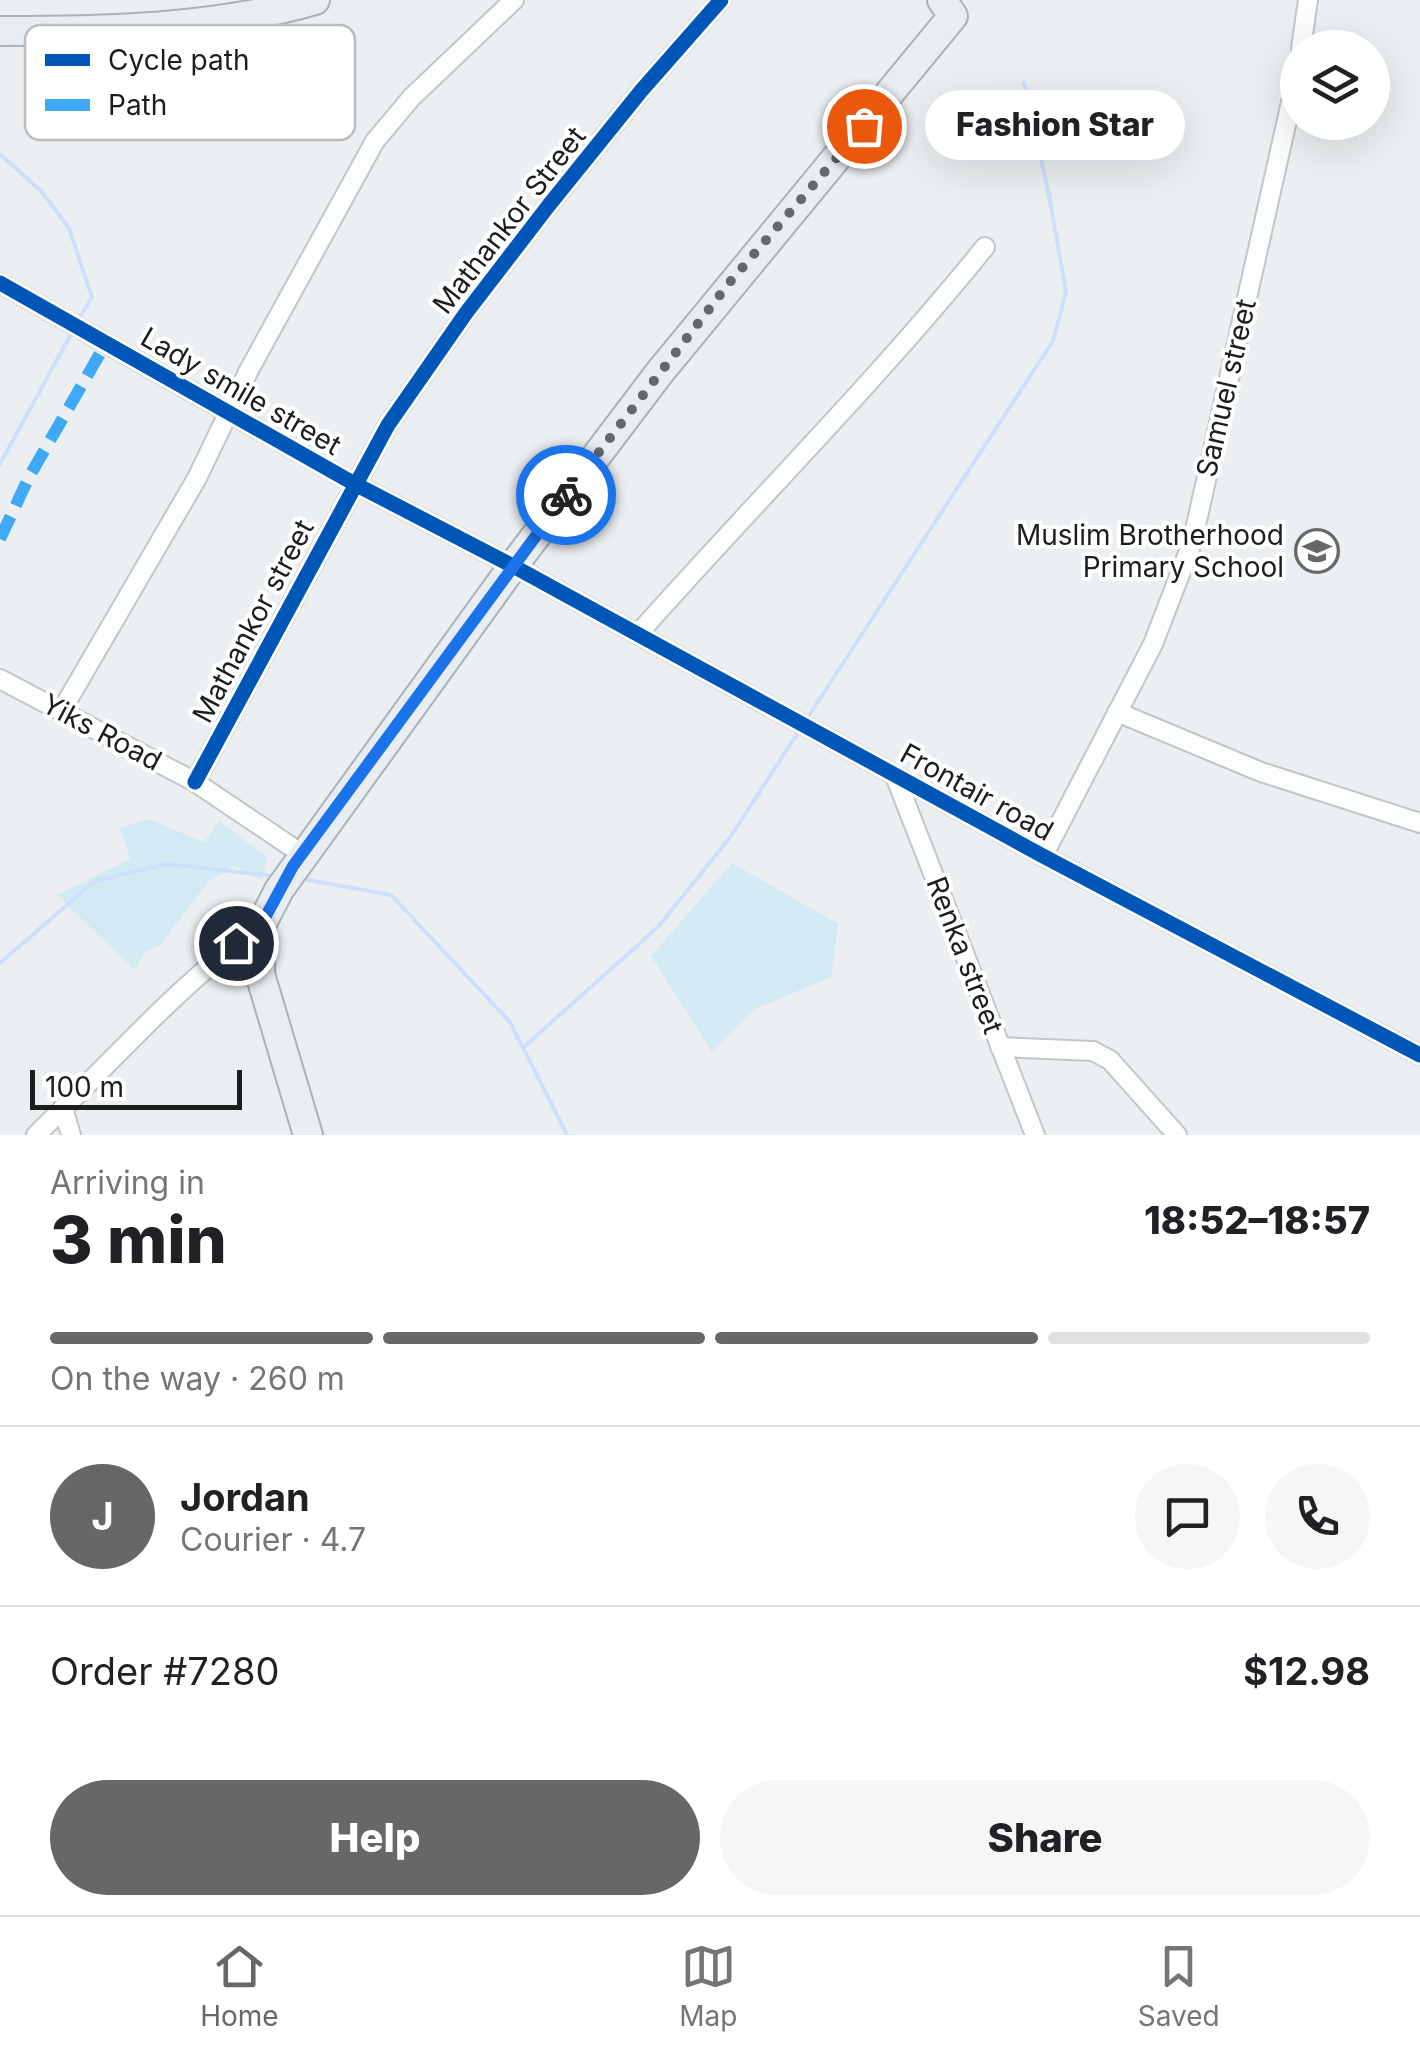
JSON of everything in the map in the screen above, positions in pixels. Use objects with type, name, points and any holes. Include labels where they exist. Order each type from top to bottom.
[{"type":"main road","points":[[170,25],[316,0]]},
{"type":"main road","points":[[308,1135],[260,974],[261,925],[291,870],[513,566],[730,282],[864,126],[952,5]]},
{"type":"street","points":[[62,710],[198,478],[228,412],[375,141],[412,97],[514,0]]},
{"type":"street","name":"Mathankor Street","points":[[354,483],[388,424],[478,298],[630,105],[721,0]]},
{"type":"street","points":[[1304,30],[1308,0]]},
{"type":"street","name":"Samuel street","points":[[1043,856],[1153,644],[1192,543],[1283,140]]},
{"type":"street","points":[[638,634],[921,326],[985,247]]},
{"type":"street","name":"Lady smile street","points":[[0,283],[354,483],[513,566]]},
{"type":"street","name":"Mathankor street","points":[[196,782],[354,483]]},
{"type":"street","name":"Frontair road","points":[[513,566],[1043,856],[1420,1055]]},
{"type":"street","name":"Yiks Road","points":[[0,679],[196,782],[291,870]]},
{"type":"street","points":[[1117,712],[1262,772],[1420,823]]},
{"type":"street","name":"Renka street","points":[[895,776],[1034,1135]]},
{"type":"street","points":[[36,1135],[180,989],[261,925]]},
{"type":"street","points":[[1000,1047],[1094,1051],[1110,1060],[1177,1135]]},
{"type":"street","points":[[63,1108],[71,1135]]},
{"type":"shaded area","points":[[148,819],[204,842],[219,821],[267,857],[262,880],[234,866],[208,882],[160,945],[146,952],[134,970],[57,895],[130,859],[120,828]]},
{"type":"shaded area","points":[[732,863],[838,924],[831,977],[755,1009],[712,1052],[651,956]]},
{"type":"waterway","points":[[808,717],[1053,341],[1066,292],[1024,83]]},
{"type":"waterway","points":[[0,154],[41,191],[69,228],[92,297],[80,317]]},
{"type":"waterway","points":[[0,464],[70,336]]},
{"type":"waterway","points":[[525,1046],[658,927],[731,836],[799,731]]},
{"type":"waterway","points":[[0,963],[95,881],[167,864],[274,876]]},
{"type":"waterway","points":[[303,879],[391,895],[510,1022],[567,1135]]},
{"type":"marked path","points":[[0,539],[29,477],[106,343]]},
{"type":"cycle path","points":[[195,782],[388,425],[466,313],[549,205],[721,0]]},
{"type":"cycle path","points":[[0,283],[353,483],[1420,1055]]},
{"type":"way so far","points":[[566,495],[730,282],[864,126]]},
{"type":"place","name":"Fashion Star","points":[[864,126]]},
{"type":"place","name":"Muslim Brotherhood Primary School","points":[[1317,551]]},
{"type":"route","points":[[236,943],[261,925],[293,866],[566,495]]}]
